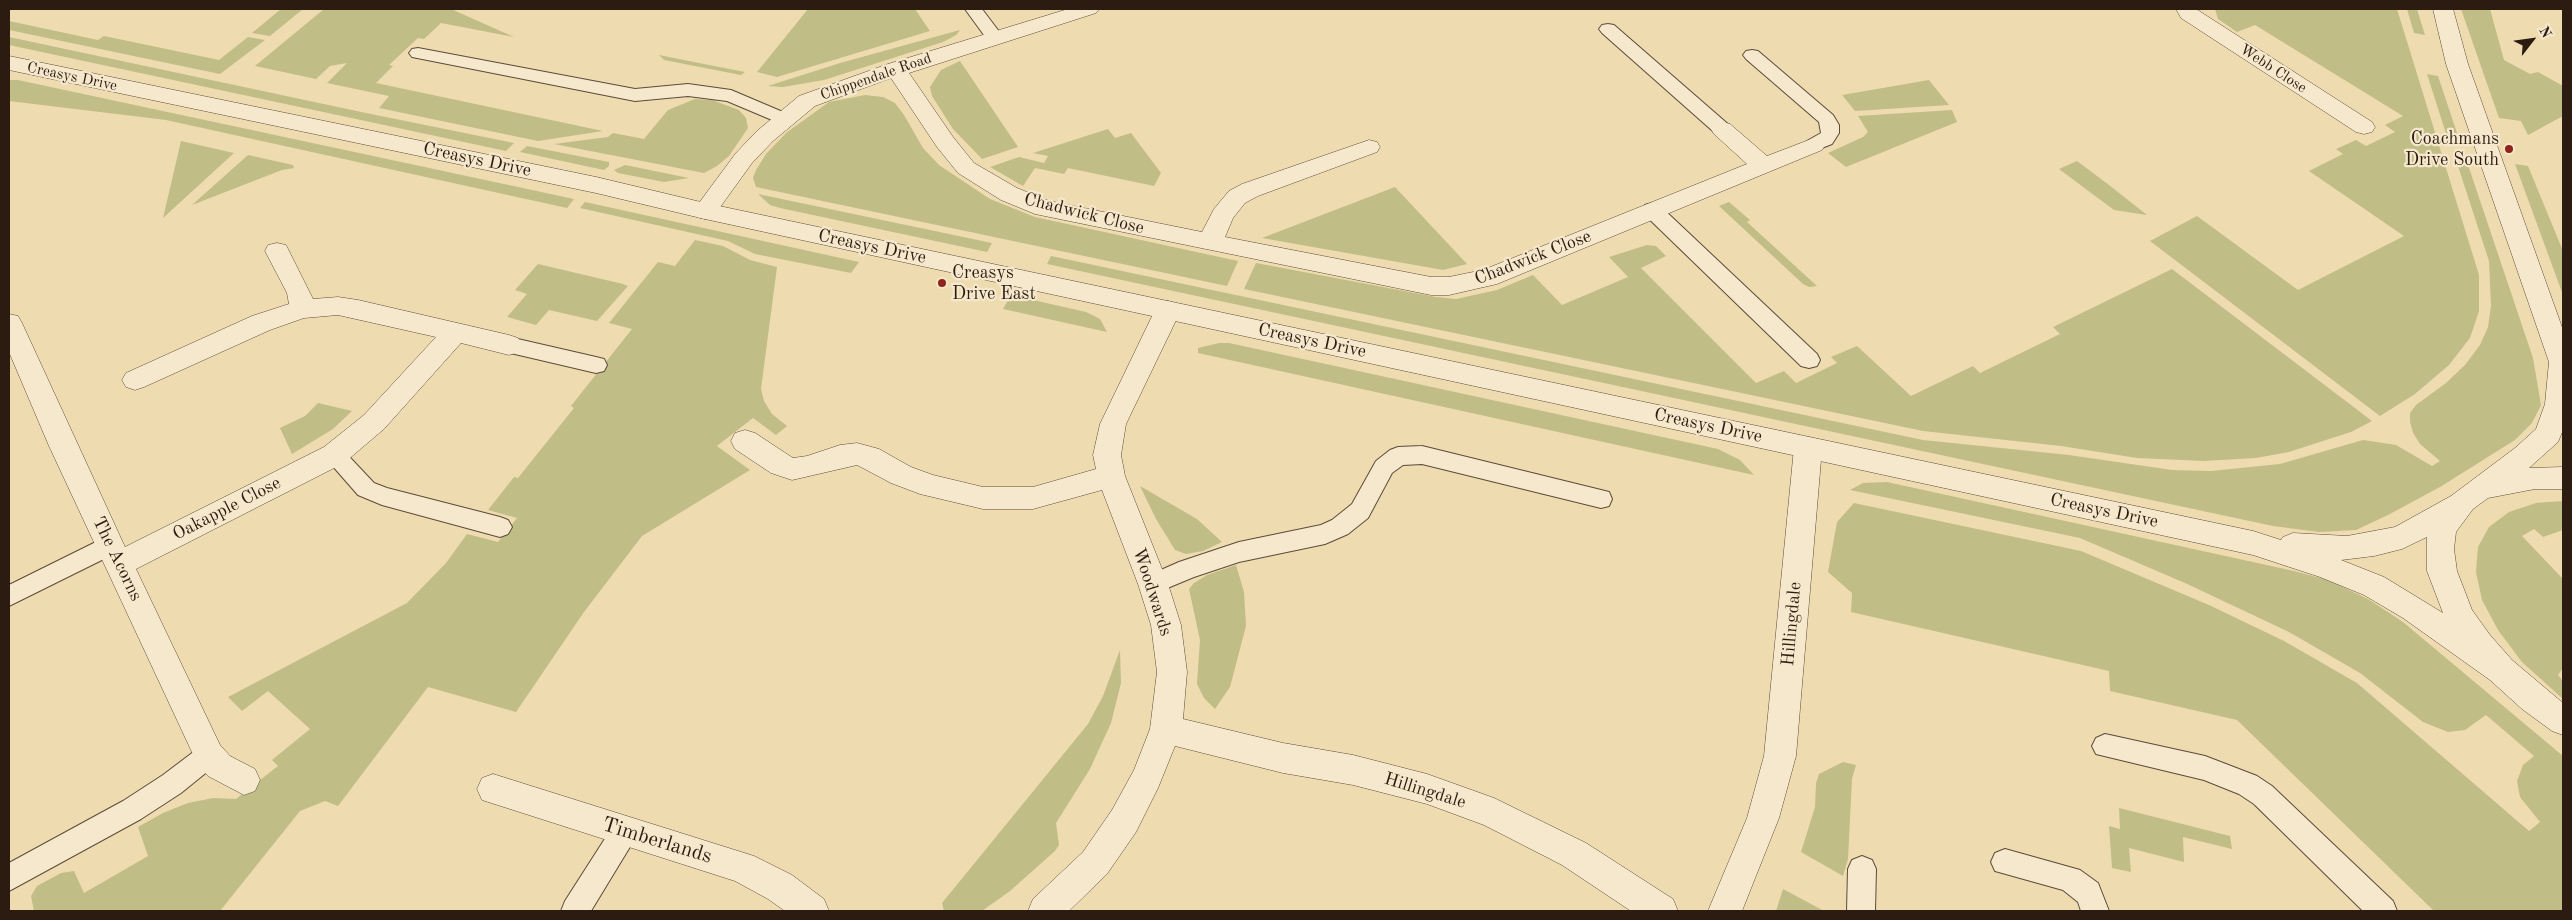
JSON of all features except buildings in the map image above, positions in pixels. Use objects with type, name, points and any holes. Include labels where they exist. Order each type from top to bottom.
[{"type":"street","name":"Chippendale Road","points":[[705,212],[744,158],[794,109],[823,94],[896,69],[1089,9]]},
{"type":"street","name":"Webb Close","points":[[2186,9],[2188,14],[2364,127]]},
{"type":"street","points":[[2443,9],[2457,64],[2562,364],[2558,404],[2548,436],[2472,495],[2442,529],[2440,549],[2442,571],[2461,619],[2501,670],[2533,700],[2563,723]]},
{"type":"street","name":"Creasys Drive","points":[[9,63],[596,185],[705,212],[1490,378],[2253,543],[2328,567],[2374,586],[2414,609],[2501,670]]},
{"type":"street","name":"Chadwick Close","points":[[896,69],[953,154],[966,168],[1002,190],[1044,208],[1396,280],[1450,286],[1488,278],[1814,145]]},
{"type":"street","points":[[1722,129],[1763,165]]},
{"type":"street","points":[[1210,242],[1222,215],[1237,197],[1250,190],[1369,147]]},
{"type":"street","points":[[277,251],[299,293],[302,309]]},
{"type":"street","points":[[135,380],[261,323],[302,309],[338,306],[358,309],[508,345]]},
{"type":"street","name":"Woodwards","points":[[1045,911],[1095,863],[1124,821],[1147,776],[1166,729],[1172,672],[1166,625],[1153,584],[1111,476],[1107,455],[1113,424],[1168,310]]},
{"type":"street","name":"Oakapple Close","points":[[115,554],[334,454],[374,422],[456,332]]},
{"type":"street","name":"The Acorns","points":[[12,338],[209,755],[219,766],[244,780]]},
{"type":"street","points":[[745,441],[781,465],[792,469],[808,467],[840,456],[857,454],[869,457],[901,475],[930,486],[983,498],[1034,498],[1111,476]]},
{"type":"street","name":"Hillingdale","points":[[1726,911],[1763,818],[1780,756],[1808,448]]},
{"type":"street","points":[[2472,495],[2535,478],[2563,478]]},
{"type":"street","name":"Creasys Drive","points":[[2253,543],[2347,548],[2374,544],[2402,537],[2472,495]]},
{"type":"street","name":"Hillingdale","points":[[1166,729],[1283,758],[1353,770],[1427,789],[1494,813],[1574,854],[1661,911]]},
{"type":"street","name":"Timberlands","points":[[493,788],[625,832],[742,868],[780,887],[812,911]]},
{"type":"lane","points":[[973,9],[994,38]]},
{"type":"lane","points":[[1608,29],[1722,129]]},
{"type":"lane","points":[[418,52],[635,95],[651,96],[688,90],[731,96],[784,119]]},
{"type":"lane","points":[[1752,55],[1827,119],[1830,125],[1830,133],[1825,140],[1814,145]]},
{"type":"lane","points":[[1652,210],[1808,360]]},
{"type":"lane","points":[[508,345],[596,365]]},
{"type":"lane","points":[[334,454],[353,478],[374,493],[500,527]]},
{"type":"lane","points":[[1153,584],[1187,569],[1239,552],[1325,534],[1340,527],[1360,512],[1384,467],[1398,456],[1422,455],[1601,499]]},
{"type":"lane","points":[[9,596],[115,554]]},
{"type":"lane","points":[[2105,746],[2205,768],[2248,785],[2279,810],[2383,911]]},
{"type":"lane","points":[[9,878],[132,810],[172,784],[209,755]]},
{"type":"lane","points":[[575,911],[625,832]]},
{"type":"lane","points":[[2005,862],[2070,878],[2088,893],[2095,911]]},
{"type":"lane","points":[[1861,911],[1862,869]]},
{"type":"shaded area","points":[[281,9],[303,9],[270,36],[252,33]]},
{"type":"shaded area","points":[[324,9],[451,9],[514,37],[441,23],[424,39],[418,38],[389,65],[393,66],[376,83],[603,131],[538,141],[379,108],[389,96],[327,83],[347,63],[330,66],[316,79],[255,66]]},
{"type":"shaded area","points":[[808,9],[915,9],[930,31],[777,77],[757,72]]},
{"type":"shaded area","points":[[2215,9],[2397,9],[2479,275],[2479,311],[2470,338],[2449,365],[2415,394],[2380,416],[2150,241],[2197,216],[2298,290],[2404,236],[2309,171],[2343,154],[2336,149],[2356,140],[2366,146],[2395,132],[2385,125],[2403,116],[2255,25],[2237,32],[2218,19]]},
{"type":"shaded area","points":[[2407,9],[2417,9],[2425,35],[2414,33]]},
{"type":"shaded area","points":[[2461,9],[2490,9],[2504,60],[2530,74],[2538,72],[2563,86],[2563,116],[2528,135],[2521,121],[2499,118]]},
{"type":"shaded area","points":[[9,21],[98,40],[104,36],[219,60],[248,37],[265,40],[220,74],[9,30]]},
{"type":"shaded area","points":[[960,30],[956,35],[943,42],[824,80],[783,87],[768,86],[840,63]]},
{"type":"shaded area","points":[[9,37],[514,143],[506,151],[9,45]]},
{"type":"shaded area","points":[[659,55],[745,72],[741,75],[664,60]]},
{"type":"shaded area","points":[[960,61],[1018,147],[982,159],[953,129],[932,96],[930,87],[941,70]]},
{"type":"shaded area","points":[[2427,74],[2438,76],[2461,145],[2449,143]]},
{"type":"shaded area","points":[[9,80],[18,80],[574,199],[567,208],[166,120],[9,101]]},
{"type":"shaded area","points":[[1929,80],[1949,105],[1855,111],[1842,95]]},
{"type":"shaded area","points":[[865,95],[883,97],[895,103],[923,148],[939,165],[990,199],[1035,217],[1238,261],[1227,286],[756,187],[753,178],[756,170],[766,154],[786,133],[829,102]]},
{"type":"shaded area","points":[[695,99],[712,100],[739,110],[746,118],[748,128],[729,156],[717,166],[704,173],[554,144],[608,137],[613,133],[644,139],[668,110]]},
{"type":"shaded area","points":[[1952,110],[1957,122],[1846,167],[1828,153],[1863,137],[1868,132],[1858,116]]},
{"type":"shaded area","points":[[1108,129],[1115,138],[1131,133],[1161,173],[1154,186],[1068,168],[1064,174],[1035,168],[1023,186],[990,167],[1019,157],[1044,163],[1048,156],[1033,153]]},
{"type":"shaded area","points":[[181,141],[234,153],[163,218]]},
{"type":"shaded area","points":[[527,146],[609,162],[609,166],[604,170],[520,152]]},
{"type":"shaded area","points":[[2453,151],[2464,153],[2533,358],[2541,405],[2532,423],[2515,440],[2440,487],[2356,530],[2319,532],[2273,526],[1047,264],[1051,256],[1923,440],[2069,455],[2172,470],[2211,471],[2280,464],[2363,440],[2396,445],[2432,466],[2440,461],[2420,444],[2413,433],[2410,413],[2416,405],[2446,383],[2465,365],[2480,345],[2488,327],[2491,306],[2489,261]]},
{"type":"shaded area","points":[[248,155],[293,165],[294,168],[282,170],[192,205]]},
{"type":"shaded area","points":[[2077,161],[2147,215],[2114,210],[2059,169]]},
{"type":"shaded area","points":[[2515,164],[2528,166],[2563,251],[2563,295]]},
{"type":"shaded area","points":[[625,165],[689,178],[664,182],[618,173],[614,170]]},
{"type":"shaded area","points":[[1395,187],[1467,264],[1443,270],[1262,238]]},
{"type":"shaded area","points":[[758,194],[992,243],[987,252],[780,208],[770,205]]},
{"type":"shaded area","points":[[585,202],[859,262],[851,273],[755,254],[728,241],[580,208]]},
{"type":"shaded area","points":[[1729,202],[1750,220],[1747,222],[1817,286],[1809,287],[1803,284],[1719,206]]},
{"type":"shaded area","points":[[695,240],[723,246],[750,260],[777,267],[761,389],[764,401],[772,414],[787,426],[776,435],[753,418],[717,446],[750,470],[642,536],[584,612],[516,712],[428,687],[338,806],[325,801],[300,811],[220,911],[34,911],[31,896],[37,886],[61,873],[74,871],[84,893],[148,856],[138,827],[163,813],[188,803],[213,798],[236,799],[278,766],[272,760],[310,729],[268,691],[242,711],[228,697],[407,603],[446,563],[467,534],[498,542],[517,518],[488,510],[514,477],[518,478],[574,408],[571,406],[632,329],[609,323],[658,262],[675,266]]},
{"type":"shaded area","points":[[1647,245],[1656,246],[1666,256],[1641,268],[1756,383],[1784,371],[1796,383],[1837,363],[1831,357],[1857,346],[1911,396],[1973,366],[1980,373],[2060,334],[2053,327],[2172,269],[2372,421],[2351,432],[2289,452],[2256,458],[2204,461],[2137,458],[2061,446],[1923,431],[1244,289],[1256,263],[1436,297],[1456,299],[1497,290],[1533,275],[1562,305],[1628,277],[1609,257]]},
{"type":"shaded area","points":[[538,264],[628,286],[597,321],[549,310],[536,325],[507,317],[527,294],[515,290]]},
{"type":"shaded area","points":[[1011,295],[1086,312],[1100,319],[1107,332],[1003,309]]},
{"type":"shaded area","points":[[1219,343],[1229,343],[1718,449],[1740,460],[1754,475],[1198,353],[1198,348]]},
{"type":"shaded area","points":[[318,403],[352,411],[333,429],[292,454],[280,428],[305,416]]},
{"type":"shaded area","points":[[1887,482],[2294,571],[2328,580],[2368,599],[2403,622],[2563,756],[2563,911],[2434,911],[2237,720],[2110,691],[2109,671],[1851,612],[1852,593],[1828,572],[1837,522],[1854,503],[2081,551],[2209,605],[2284,641],[2357,683],[2529,831],[2540,822],[2520,797],[2517,781],[2523,765],[2534,756],[2486,715],[2465,730],[2448,732],[2423,722],[2360,673],[2289,632],[2185,583],[2080,538],[1850,490],[1863,483]]},
{"type":"shaded area","points":[[1140,486],[1197,519],[1222,542],[1203,551],[1186,554],[1175,550],[1156,519]]},
{"type":"shaded area","points":[[2563,501],[2563,530],[2543,537],[2534,529],[2522,536],[2563,579],[2563,668],[2558,675],[2563,681],[2563,699],[2522,662],[2498,630],[2482,600],[2476,572],[2478,547],[2489,527],[2509,512],[2536,503]]},
{"type":"shaded area","points":[[1236,565],[1244,592],[1246,626],[1230,687],[1215,709],[1204,698],[1197,684],[1200,640],[1189,589],[1194,583],[1207,575]]},
{"type":"shaded area","points":[[1120,650],[1121,683],[1111,723],[1090,769],[1056,823],[1059,845],[1055,851],[1010,891],[982,911],[944,911],[942,903],[1088,724],[1103,696]]},
{"type":"shaded area","points":[[1843,762],[1856,765],[1852,779],[1848,859],[1843,876],[1801,852],[1815,807],[1816,783],[1819,774]]},
{"type":"shaded area","points":[[2119,808],[2230,836],[2232,849],[2183,837],[2184,862],[2129,848],[2131,872],[2112,868],[2109,826],[2120,829]]},
{"type":"shaded area","points":[[1783,889],[1824,911],[1776,911]]},
{"type":"place","name":"Coachmans Drive South","points":[[2509,149]]},
{"type":"place","name":"Creasys Drive East","points":[[942,283]]}]
